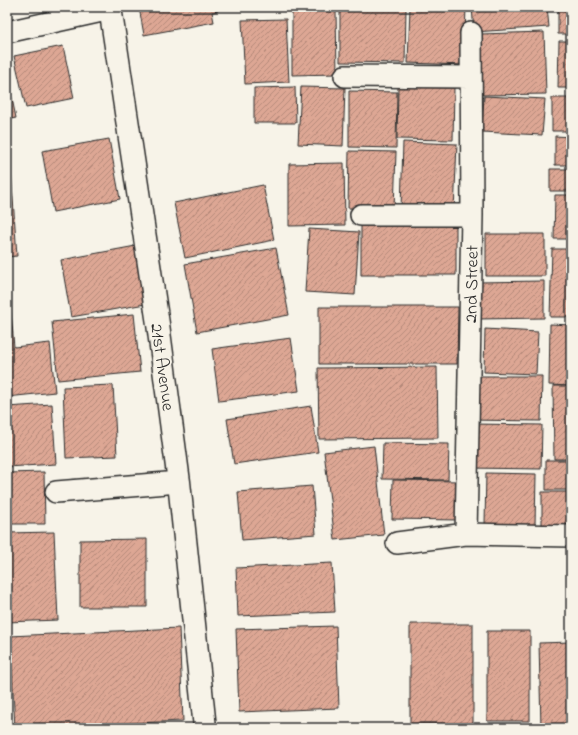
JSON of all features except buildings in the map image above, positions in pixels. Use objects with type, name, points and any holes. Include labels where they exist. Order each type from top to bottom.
[{"type":"street","points":[[7,32],[110,8]]},
{"type":"street","name":"21st Avenue","points":[[110,8],[158,324],[178,482],[205,728]]},
{"type":"street","name":"2nd Street","points":[[466,534],[472,215],[470,77],[471,33]]},
{"type":"street","points":[[345,76],[470,77]]},
{"type":"street","points":[[361,215],[472,215]]},
{"type":"street","points":[[56,492],[178,482]]},
{"type":"street","points":[[397,543],[466,534],[571,536]]}]
